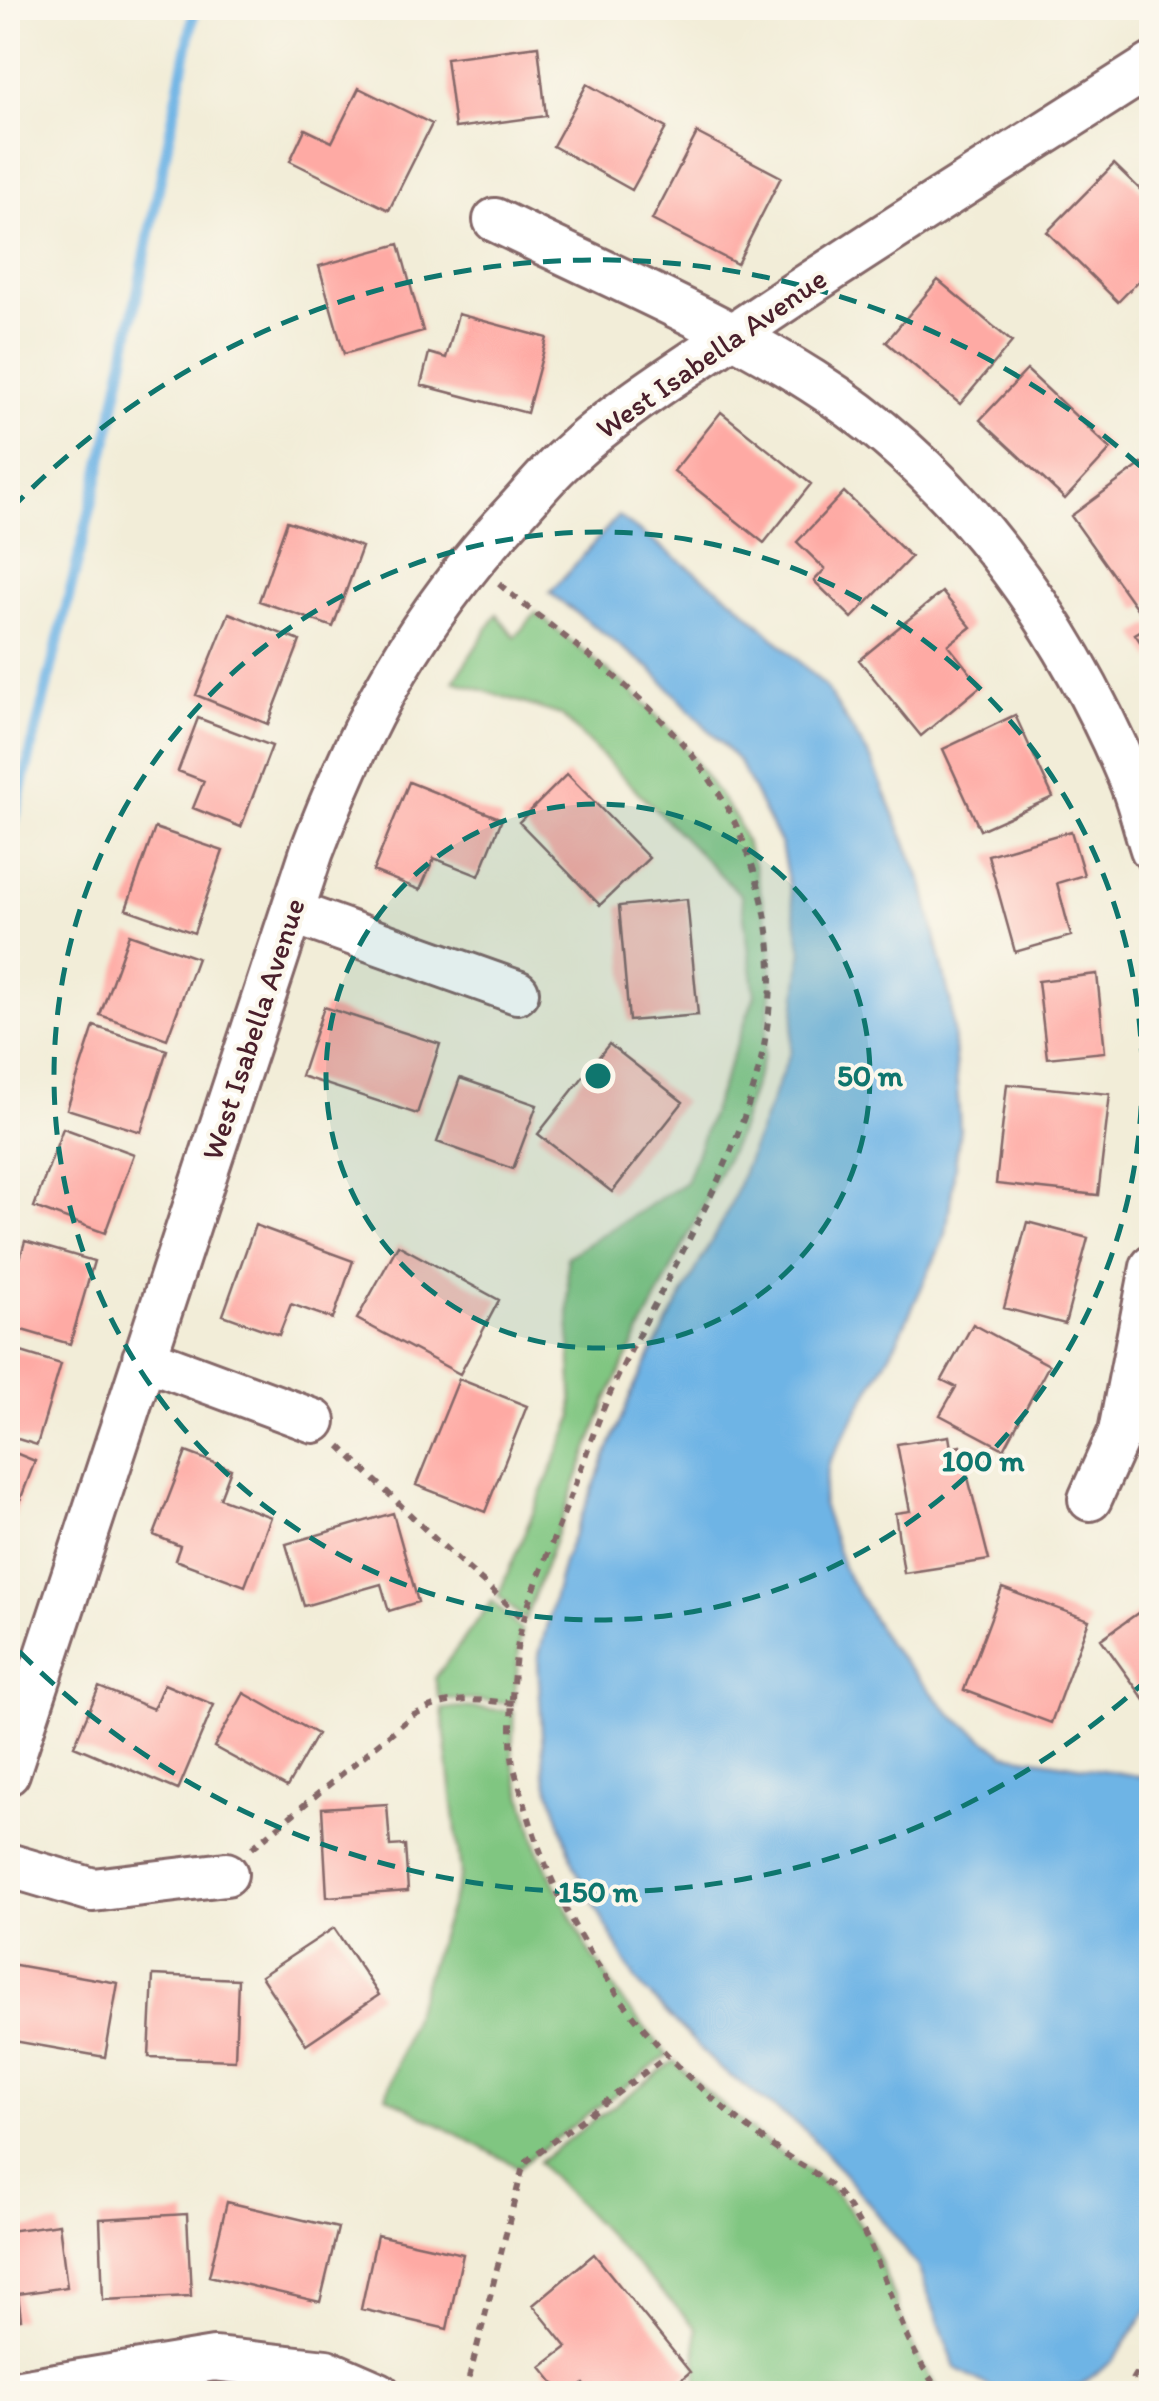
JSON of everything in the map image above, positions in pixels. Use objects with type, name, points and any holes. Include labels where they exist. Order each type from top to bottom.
[{"type":"street","name":"West Isabella Avenue","points":[[8,1773],[340,776],[377,700],[429,615],[472,559],[566,457],[630,404],[1152,65]]},
{"type":"street","points":[[495,220],[732,336],[817,384],[881,431],[987,537],[1040,605],[1130,778],[1152,849]]},
{"type":"street","points":[[292,912],[517,992]]},
{"type":"street","points":[[1090,1499],[1120,1432],[1152,1267]]},
{"type":"street","points":[[144,1358],[314,1420]]},
{"type":"street","points":[[8,1865],[93,1890],[226,1874]]},
{"type":"street","points":[[8,2393],[214,2359],[326,2371],[379,2394]]},
{"type":"path","points":[[472,559],[630,690],[677,737],[736,820],[754,865],[771,938],[772,986],[763,1058],[737,1137],[606,1401],[521,1630],[512,1758],[539,1852],[588,1949],[626,2006],[668,2056],[710,2097],[830,2185],[860,2224],[918,2356],[942,2394]]},
{"type":"path","points":[[314,1420],[433,1537],[525,1620]]},
{"type":"path","points":[[226,1874],[266,1834],[412,1716],[452,1699],[514,1703]]},
{"type":"path","points":[[464,2394],[524,2163],[668,2056]]},
{"type":"path","points":[[1124,2394],[1152,2346]]},
{"type":"green space","points":[[536,613],[630,689],[677,737],[737,820],[754,865],[771,938],[772,986],[763,1058],[737,1137],[606,1401],[525,1620],[498,1596],[573,1418],[567,1257],[686,1182],[755,995],[741,895],[561,715],[454,681],[497,614],[515,637]]},
{"type":"green space","points":[[492,1601],[521,1630],[514,1703],[439,1698],[435,1678]]},
{"type":"green space","points":[[442,1709],[514,1711],[512,1759],[539,1852],[588,1949],[626,2006],[668,2055],[518,2167],[386,2096],[461,1874]]},
{"type":"green space","points":[[674,2061],[730,2113],[827,2185],[848,2207],[880,2263],[916,2353],[942,2393],[697,2393],[696,2328],[538,2162]]},
{"type":"water","points":[[618,516],[734,600],[825,686],[872,761],[923,884],[951,1004],[960,1128],[946,1234],[899,1337],[829,1463],[822,1504],[844,1570],[888,1644],[952,1715],[1005,1754],[1151,1778],[1151,2305],[1113,2361],[1079,2386],[1001,2393],[956,2368],[918,2267],[866,2199],[806,2131],[718,2067],[636,1981],[575,1868],[544,1772],[538,1659],[564,1559],[635,1385],[729,1208],[790,1053],[802,951],[781,845],[739,762],[651,669],[550,593]]},
{"type":"building","points":[[538,46],[546,116],[455,128],[446,58]]},
{"type":"building","points":[[587,84],[666,128],[632,190],[553,146]]},
{"type":"building","points":[[359,88],[432,124],[389,210],[290,161],[305,129],[332,142]]},
{"type":"building","points":[[697,133],[781,177],[737,264],[652,220]]},
{"type":"building","points":[[1114,164],[1152,201],[1152,267],[1118,302],[1047,232]]},
{"type":"building","points":[[399,244],[423,331],[344,354],[319,266]]},
{"type":"building","points":[[938,280],[1012,342],[960,404],[886,342]]},
{"type":"building","points":[[458,314],[547,338],[527,413],[421,385],[429,353],[446,358]]},
{"type":"building","points":[[1027,370],[1111,449],[1065,499],[980,420]]},
{"type":"building","points":[[721,412],[811,484],[764,543],[674,471]]},
{"type":"building","points":[[1143,463],[1152,474],[1152,601],[1138,610],[1071,516]]},
{"type":"building","points":[[844,492],[911,557],[852,618],[814,581],[825,569],[797,542]]},
{"type":"building","points":[[287,521],[362,547],[333,627],[259,601]]},
{"type":"building","points":[[942,592],[971,627],[948,645],[981,686],[921,736],[859,660]]},
{"type":"building","points":[[229,613],[300,641],[268,724],[196,695]]},
{"type":"building","points":[[1152,624],[1152,660],[1135,634]]},
{"type":"building","points":[[1015,715],[1053,797],[980,830],[943,749]]},
{"type":"building","points":[[198,718],[272,746],[241,827],[193,808],[204,781],[178,771]]},
{"type":"building","points":[[567,774],[649,858],[600,905],[519,822]]},
{"type":"building","points":[[409,782],[502,819],[479,876],[434,858],[420,890],[373,871]]},
{"type":"building","points":[[155,828],[223,851],[194,933],[126,909]]},
{"type":"building","points":[[1071,831],[1084,875],[1057,883],[1071,936],[1015,952],[988,855]]},
{"type":"building","points":[[687,899],[698,1015],[629,1021],[619,906]]},
{"type":"building","points":[[129,934],[197,958],[167,1039],[100,1015]]},
{"type":"building","points":[[1097,974],[1105,1052],[1047,1058],[1038,981]]},
{"type":"building","points":[[324,1007],[440,1044],[417,1114],[301,1076]]},
{"type":"building","points":[[94,1026],[167,1050],[141,1132],[67,1109]]},
{"type":"building","points":[[609,1044],[683,1102],[612,1192],[538,1134]]},
{"type":"building","points":[[460,1078],[537,1105],[513,1169],[437,1142]]},
{"type":"building","points":[[1007,1084],[1110,1094],[1098,1195],[996,1184]]},
{"type":"building","points":[[63,1128],[134,1154],[105,1233],[34,1207]]},
{"type":"building","points":[[1027,1222],[1088,1238],[1065,1324],[1004,1308]]},
{"type":"building","points":[[255,1225],[353,1261],[333,1319],[291,1304],[279,1335],[223,1315]]},
{"type":"building","points":[[25,1241],[94,1261],[70,1344],[8,1326],[8,1302]]},
{"type":"building","points":[[398,1245],[499,1300],[460,1374],[357,1319]]},
{"type":"building","points":[[973,1324],[1049,1365],[1004,1449],[940,1415],[956,1387],[942,1380]]},
{"type":"building","points":[[8,1348],[61,1364],[37,1445],[8,1436]]},
{"type":"building","points":[[459,1379],[527,1406],[485,1512],[416,1485]]},
{"type":"building","points":[[949,1436],[951,1448],[960,1446],[989,1560],[904,1573],[895,1513],[910,1511],[897,1444]]},
{"type":"building","points":[[8,1450],[35,1461],[8,1532]]},
{"type":"building","points":[[186,1452],[231,1469],[220,1498],[271,1517],[245,1586],[175,1560],[180,1546],[154,1535]]},
{"type":"building","points":[[393,1513],[418,1602],[389,1611],[381,1584],[304,1606],[286,1544]]},
{"type":"building","points":[[1002,1588],[1089,1620],[1051,1723],[964,1690]]},
{"type":"building","points":[[1152,1603],[1152,1710],[1101,1639]]},
{"type":"building","points":[[164,1684],[214,1705],[178,1790],[74,1746],[99,1687],[153,1709]]},
{"type":"building","points":[[244,1693],[317,1734],[287,1787],[214,1747]]},
{"type":"building","points":[[387,1804],[390,1846],[405,1845],[408,1891],[327,1897],[322,1808]]},
{"type":"building","points":[[334,1928],[379,1995],[306,2044],[261,1976]]},
{"type":"building","points":[[10,1964],[118,1983],[105,2057],[8,2040]]},
{"type":"building","points":[[153,1975],[238,1979],[235,2060],[149,2057]]},
{"type":"building","points":[[227,2202],[338,2228],[320,2302],[209,2276]]},
{"type":"building","points":[[187,2214],[191,2296],[103,2300],[100,2219]]},
{"type":"building","points":[[59,2224],[67,2287],[18,2294],[21,2319],[8,2321],[8,2231]]},
{"type":"building","points":[[377,2235],[463,2254],[447,2329],[361,2309]]},
{"type":"building","points":[[594,2254],[690,2372],[664,2394],[592,2394],[584,2384],[572,2394],[563,2394],[541,2367],[567,2347],[533,2305]]},
{"type":"waterway","points":[[8,845],[110,429],[195,8]]}]
